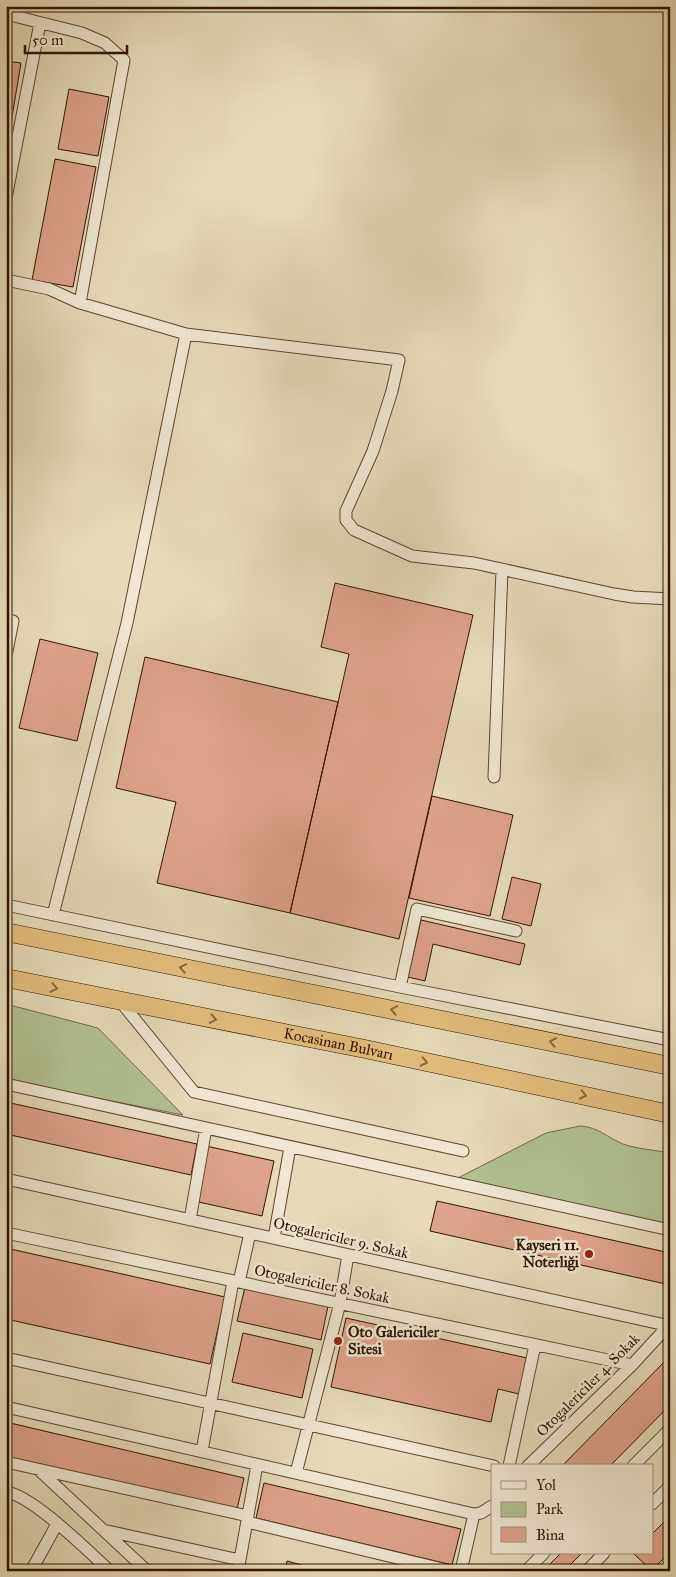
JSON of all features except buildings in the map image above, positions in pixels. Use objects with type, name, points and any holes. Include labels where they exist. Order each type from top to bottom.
[{"type":"highway","points":[[6,932],[670,1066]]},
{"type":"highway","name":"Kocasinan Bulvarı","points":[[6,978],[384,1053],[670,1114]]},
{"type":"street","points":[[6,14],[82,33],[106,43],[124,60],[80,303]]},
{"type":"street","points":[[6,198],[40,23]]},
{"type":"street","points":[[6,280],[49,289],[80,303],[186,334],[399,360],[390,398],[373,451],[346,511],[348,524],[354,530],[412,556],[474,563],[614,594],[670,599]]},
{"type":"street","points":[[53,915],[127,623],[186,334]]},
{"type":"street","points":[[494,777],[502,570]]},
{"type":"street","points":[[6,619],[13,621],[6,656]]},
{"type":"street","points":[[6,905],[400,987],[670,1040]]},
{"type":"street","points":[[400,987],[417,909],[516,931]]},
{"type":"street","points":[[120,1001],[194,1092],[463,1151]]},
{"type":"street","points":[[6,1084],[670,1230]]},
{"type":"street","points":[[190,1220],[206,1128]]},
{"type":"street","points":[[274,1238],[290,1146]]},
{"type":"street","name":"Otogalericiler 9. Sokak","points":[[6,1179],[669,1326]]},
{"type":"street","name":"Otogalericiler 8. Sokak","points":[[6,1233],[632,1365]]},
{"type":"street","points":[[202,1451],[236,1281],[250,1233]]},
{"type":"street","points":[[296,1473],[340,1303],[348,1255]]},
{"type":"street","name":"Otogalericiler 4. Sokak","points":[[530,1464],[632,1365],[669,1326]]},
{"type":"street","points":[[509,1464],[535,1345]]},
{"type":"street","points":[[6,1358],[491,1465]]},
{"type":"street","points":[[6,1406],[474,1514],[481,1513],[491,1507]]},
{"type":"street","points":[[635,1464],[670,1429]]},
{"type":"street","points":[[6,1462],[248,1519],[451,1571]]},
{"type":"street","points":[[102,1530],[239,1565],[256,1465]]},
{"type":"street","points":[[39,1470],[145,1569],[151,1571]]},
{"type":"street","points":[[654,1502],[670,1486]]},
{"type":"street","points":[[6,1492],[30,1503],[110,1571]]},
{"type":"street","points":[[461,1571],[474,1514]]},
{"type":"street","points":[[31,1571],[57,1524]]},
{"type":"street","points":[[526,1571],[543,1554]]},
{"type":"street","points":[[587,1571],[603,1554]]},
{"type":"green space","points":[[6,1004],[98,1028],[183,1115],[6,1080]]},
{"type":"green space","points":[[580,1126],[597,1130],[628,1146],[670,1153],[670,1228],[450,1182],[546,1133]]},
{"type":"place","name":"Kayseri 11. Noterliği","points":[[589,1254]]},
{"type":"place","name":"Oto Galericiler Sitesi","points":[[338,1341]]}]
